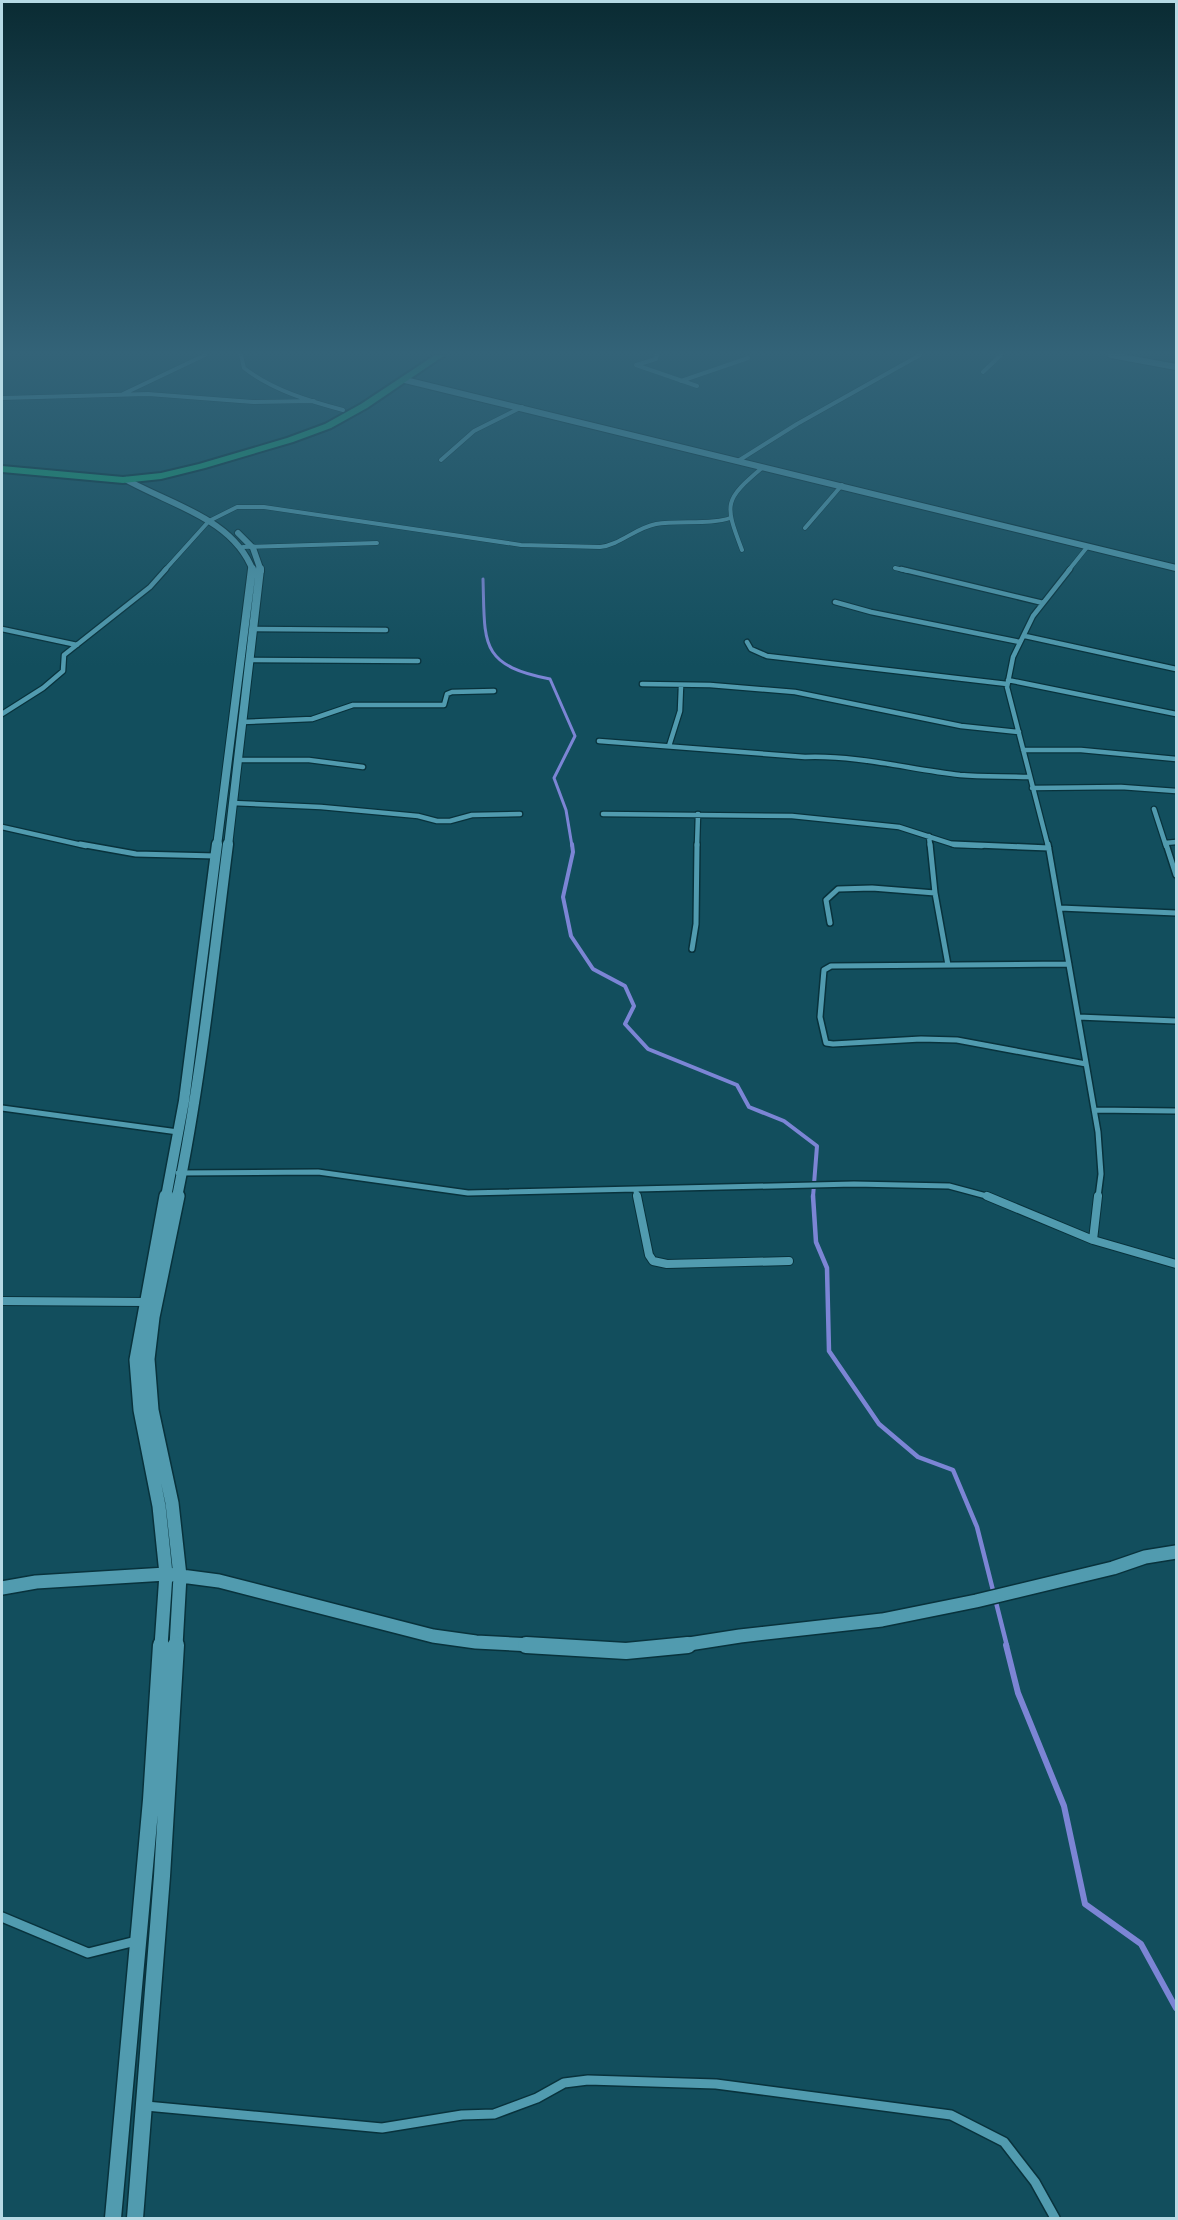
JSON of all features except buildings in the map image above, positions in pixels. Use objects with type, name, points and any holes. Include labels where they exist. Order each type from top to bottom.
[{"type":"highway","points":[[2,469],[110,473],[156,471],[201,459]]},
{"type":"highway","points":[[2,463],[17,468],[127,480],[202,466],[226,459]]},
{"type":"street","points":[[728,459],[1176,568]]},
{"type":"street","points":[[738,461],[742,459]]},
{"type":"street","points":[[742,550],[730,518],[729,501],[731,496],[763,467]]},
{"type":"street","points":[[140,479],[211,520]]},
{"type":"street","points":[[113,2218],[157,1724],[173,1575],[137,1388],[136,1360],[146,1302],[200,1065],[261,570],[249,547],[232,528],[159,499],[127,480]]},
{"type":"street","points":[[805,528],[842,485]]},
{"type":"street","points":[[2,714],[43,688],[63,671],[64,656],[150,587],[211,520],[233,508],[255,506],[521,545],[606,547],[631,531],[647,525],[666,521],[730,518]]},
{"type":"street","points":[[249,547],[377,543]]},
{"type":"street","points":[[1088,546],[1033,616],[1013,657],[1008,682],[1008,697],[1049,848],[1094,1110],[1101,1156],[1101,1174],[1093,1240]]},
{"type":"street","points":[[135,2218],[146,2106],[172,1734],[172,1503],[152,1410],[148,1359],[176,1173],[178,1132],[184,1101],[252,580],[249,547]]},
{"type":"street","points":[[895,568],[1043,603]]},
{"type":"street","points":[[835,602],[871,612],[1020,642]]},
{"type":"street","points":[[2,629],[77,645]]},
{"type":"street","points":[[254,629],[386,630]]},
{"type":"street","points":[[1025,636],[1176,669]]},
{"type":"street","points":[[747,642],[751,649],[766,656],[1008,682],[1176,714]]},
{"type":"street","points":[[250,660],[418,661]]},
{"type":"street","points":[[642,684],[710,685],[804,693],[961,726],[1019,732]]},
{"type":"street","points":[[669,746],[680,711],[681,686]]},
{"type":"street","points":[[242,722],[312,718],[352,705],[444,705],[447,694],[452,692],[494,691]]},
{"type":"street","points":[[599,741],[805,757],[828,756],[880,761],[961,774],[1029,777]]},
{"type":"street","points":[[1023,750],[1081,750],[1176,759]]},
{"type":"street","points":[[238,760],[309,760],[363,767]]},
{"type":"street","points":[[1032,788],[1121,787],[1176,791]]},
{"type":"street","points":[[232,803],[321,807],[417,816],[437,821],[450,821],[472,815],[520,814]]},
{"type":"street","points":[[1154,809],[1176,875]]},
{"type":"street","points":[[603,814],[792,816],[899,827],[955,845],[1049,848]]},
{"type":"street","points":[[692,949],[696,924],[698,814]]},
{"type":"street","points":[[2,827],[28,830],[113,851],[183,857],[216,856]]},
{"type":"street","points":[[929,836],[935,893],[948,965]]},
{"type":"street","points":[[1165,843],[1176,842]]},
{"type":"street","points":[[830,923],[826,900],[838,889],[872,888],[935,893]]},
{"type":"street","points":[[1060,908],[1176,913]]},
{"type":"street","points":[[1069,964],[831,966],[824,970],[821,1020],[824,1039],[826,1043],[833,1044],[921,1039],[957,1040],[1086,1064]]},
{"type":"street","points":[[1078,1017],[1176,1021]]},
{"type":"street","points":[[2,1108],[178,1132]]},
{"type":"street","points":[[1094,1110],[1176,1111]]},
{"type":"street","points":[[176,1173],[318,1172],[468,1193],[636,1191],[854,1184],[931,1185],[966,1189],[1004,1202],[1093,1240],[1176,1264]]},
{"type":"street","points":[[636,1191],[649,1255],[653,1261],[667,1264],[789,1261]]},
{"type":"street","points":[[2,1301],[146,1302]]},
{"type":"street","points":[[2,1588],[36,1582],[173,1575],[219,1581],[433,1636],[476,1642],[626,1651],[882,1620],[1176,1552]]},
{"type":"street","points":[[2,1917],[88,1953],[121,1947],[138,1940]]},
{"type":"street","points":[[146,2106],[382,2128],[462,2115],[494,2114],[537,2098],[564,2083],[588,2079],[716,2084],[951,2115],[1004,2142],[1035,2182],[1054,2218]]},
{"type":"waterway","points":[[483,579],[484,620],[486,636],[491,648],[498,658],[510,667],[550,679],[575,736],[554,778],[566,810],[572,846]]},
{"type":"waterway","points":[[572,844],[573,852],[563,897],[571,936],[593,969],[625,986],[634,1006],[625,1024],[648,1049],[737,1085],[749,1107],[784,1121],[817,1146],[813,1197]]},
{"type":"waterway","points":[[813,1197],[816,1242],[827,1268],[829,1351],[879,1424],[918,1457],[953,1470],[977,1527],[1007,1646]]},
{"type":"waterway","points":[[1006,1645],[1018,1693],[1064,1806],[1085,1904],[1141,1944],[1176,2008]]}]
